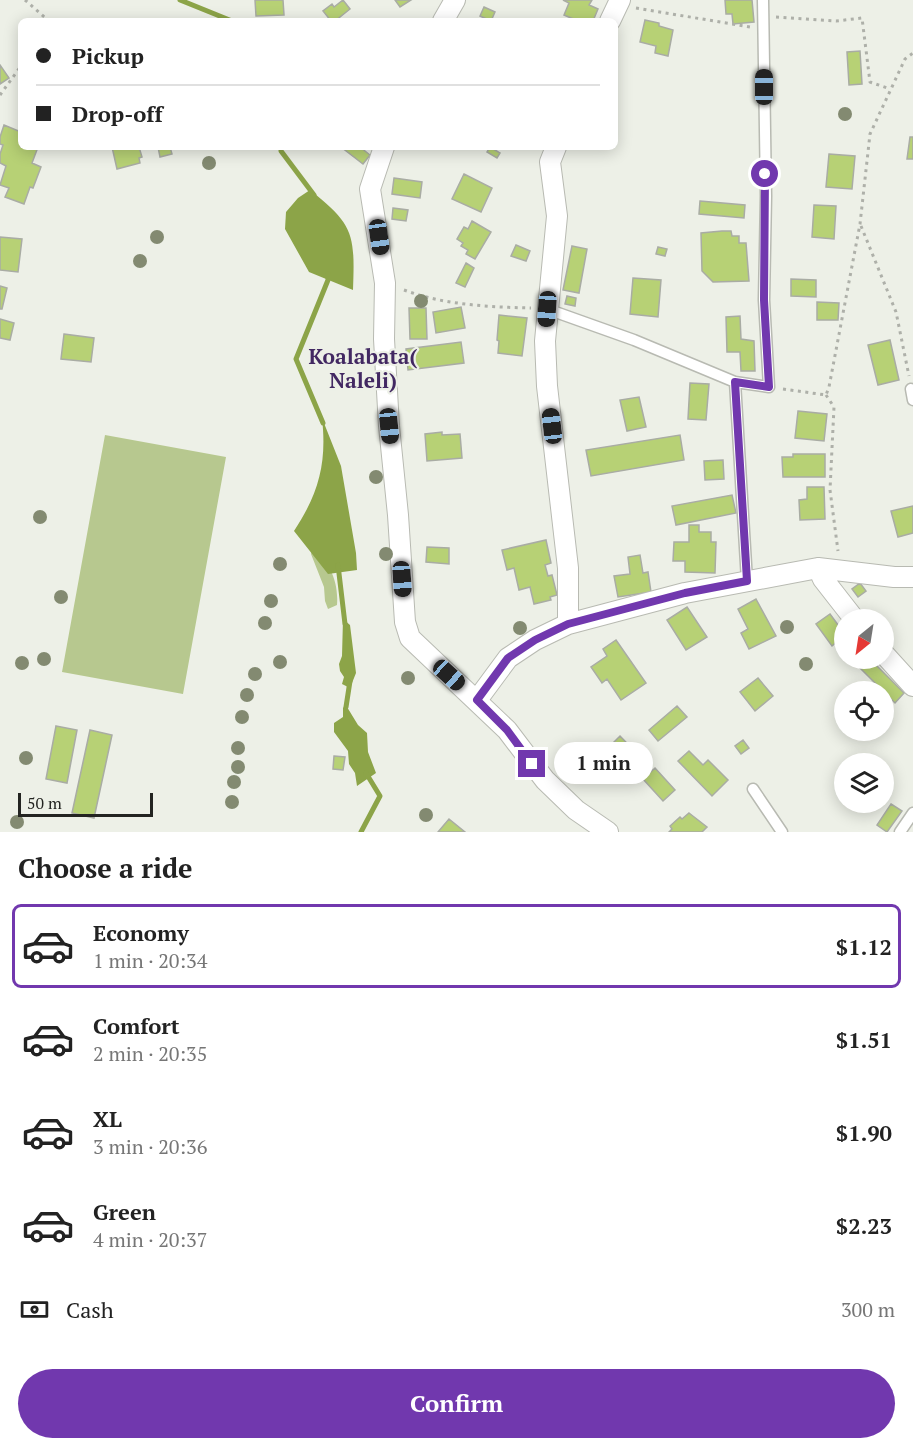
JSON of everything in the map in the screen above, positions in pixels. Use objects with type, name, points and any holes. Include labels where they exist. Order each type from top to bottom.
[{"type":"street","points":[[444,18],[455,0]]},
{"type":"street","points":[[383,150],[370,189],[385,283],[384,339],[389,426],[405,622],[410,638],[507,730],[545,780],[576,810],[608,832]]},
{"type":"street","points":[[555,150],[550,162],[557,216],[545,341],[547,386],[568,568],[568,624]]},
{"type":"street","points":[[477,700],[508,658],[535,640],[568,624],[685,593],[818,568],[913,577]]},
{"type":"street","points":[[818,568],[823,579],[846,609]]},
{"type":"street","points":[[894,665],[913,686]]},
{"type":"lane","points":[[547,309],[634,340],[735,382],[769,387],[764,300],[763,0]]},
{"type":"lane","points":[[735,382],[747,581]]},
{"type":"lane","points":[[753,789],[782,832]]},
{"type":"lane","points":[[900,832],[913,813]]},
{"type":"path","points":[[25,0],[45,18]]},
{"type":"path","points":[[616,6],[749,27],[789,17],[836,21],[862,18],[870,82],[890,89]]},
{"type":"path","points":[[826,394],[860,224],[870,134],[905,59],[913,53]]},
{"type":"path","points":[[0,94],[18,70]]},
{"type":"path","points":[[860,224],[896,312],[912,395]]},
{"type":"path","points":[[385,283],[416,294],[457,303],[502,308],[547,309]]},
{"type":"path","points":[[769,387],[826,394]]},
{"type":"path","points":[[826,394],[834,407],[830,490],[840,571]]},
{"type":"shaded area","points":[[310,190],[336,213],[349,232],[353,256],[353,290],[309,272],[285,229],[286,212],[298,198]]},
{"type":"shaded area","points":[[322,418],[341,466],[357,570],[328,574],[294,531],[310,504],[319,477],[323,449]]},
{"type":"shaded area","points":[[105,435],[226,457],[183,694],[62,672]]},
{"type":"shaded area","points":[[313,543],[328,565],[336,587],[337,605],[328,609],[324,587],[311,554]]},
{"type":"shaded area","points":[[343,619],[350,625],[356,673],[350,688],[342,684],[344,677],[339,664],[342,656]]},
{"type":"shaded area","points":[[348,701],[347,707],[358,725],[367,733],[368,752],[376,773],[357,786],[355,773],[349,764],[348,751],[334,732],[334,723],[343,717],[343,708]]},
{"type":"building","points":[[255,0],[283,0],[284,15],[256,16]]},
{"type":"building","points":[[343,0],[350,9],[339,18],[329,18],[323,11],[332,4],[334,7]]},
{"type":"building","points":[[395,0],[411,0],[400,7]]},
{"type":"building","points":[[563,0],[592,0],[589,5],[598,9],[594,18],[571,18],[564,15],[569,3]]},
{"type":"building","points":[[725,0],[752,0],[754,22],[733,24],[732,14],[726,14]]},
{"type":"building","points":[[484,7],[495,12],[492,18],[480,16]]},
{"type":"building","points":[[645,20],[659,23],[659,26],[673,30],[668,56],[655,53],[656,46],[640,42]]},
{"type":"building","points":[[860,51],[862,84],[849,85],[847,52]]},
{"type":"building","points":[[0,65],[9,78],[0,84]]},
{"type":"building","points":[[4,125],[18,131],[18,150],[37,150],[32,163],[41,167],[24,204],[5,197],[9,188],[0,185],[6,166],[0,163],[3,145],[0,144]]},
{"type":"building","points":[[910,137],[913,137],[913,159],[907,159]]},
{"type":"building","points":[[113,150],[140,150],[142,157],[139,158],[140,163],[117,169]]},
{"type":"building","points":[[159,150],[171,150],[172,154],[160,157]]},
{"type":"building","points":[[345,150],[364,150],[370,155],[363,164]]},
{"type":"building","points":[[495,150],[500,153],[497,158],[487,152]]},
{"type":"building","points":[[829,154],[855,156],[852,189],[826,187]]},
{"type":"building","points":[[464,174],[492,188],[481,212],[452,199]]},
{"type":"building","points":[[394,178],[422,182],[420,198],[392,194]]},
{"type":"building","points":[[700,201],[745,205],[744,218],[699,214]]},
{"type":"building","points":[[814,205],[836,206],[834,239],[812,237]]},
{"type":"building","points":[[393,208],[408,210],[406,221],[392,219]]},
{"type":"building","points":[[472,221],[491,232],[475,259],[466,254],[468,250],[461,246],[463,243],[457,239],[464,227],[468,229]]},
{"type":"building","points":[[731,231],[732,236],[739,236],[739,243],[746,243],[749,281],[713,282],[702,271],[701,233]]},
{"type":"building","points":[[0,237],[22,239],[18,272],[0,270]]},
{"type":"building","points":[[516,245],[530,251],[526,261],[511,256]]},
{"type":"building","points":[[572,246],[587,249],[579,293],[563,290]]},
{"type":"building","points":[[658,247],[667,249],[665,256],[656,254]]},
{"type":"building","points":[[466,263],[474,268],[465,287],[456,283]]},
{"type":"building","points":[[633,278],[661,280],[658,317],[630,314]]},
{"type":"building","points":[[791,279],[816,280],[816,297],[791,296]]},
{"type":"building","points":[[0,286],[7,288],[2,309],[0,309]]},
{"type":"building","points":[[567,296],[576,298],[575,306],[565,304]]},
{"type":"building","points":[[817,302],[839,303],[838,320],[817,320]]},
{"type":"building","points":[[461,307],[465,328],[436,333],[433,312]]},
{"type":"building","points":[[409,308],[426,308],[427,339],[410,339]]},
{"type":"building","points":[[499,315],[527,318],[522,356],[498,353]]},
{"type":"building","points":[[740,316],[741,339],[754,341],[755,371],[741,371],[740,352],[727,352],[726,317]]},
{"type":"building","points":[[0,319],[14,323],[10,340],[0,338]]},
{"type":"building","points":[[64,334],[94,338],[91,362],[61,359]]},
{"type":"building","points":[[890,340],[899,380],[878,385],[868,345]]},
{"type":"building","points":[[461,342],[464,363],[408,370],[406,349]]},
{"type":"building","points":[[690,383],[709,384],[706,420],[688,419]]},
{"type":"building","points":[[639,397],[646,427],[627,431],[620,400]]},
{"type":"building","points":[[798,411],[827,414],[824,441],[795,438]]},
{"type":"building","points":[[442,432],[442,435],[460,434],[462,458],[427,461],[425,434]]},
{"type":"building","points":[[680,435],[684,460],[591,476],[586,450]]},
{"type":"building","points":[[793,454],[825,454],[825,477],[783,477],[782,457],[793,457]]},
{"type":"building","points":[[723,460],[724,479],[705,480],[704,461]]},
{"type":"building","points":[[807,487],[824,487],[825,519],[800,520],[799,500],[807,499]]},
{"type":"building","points":[[732,495],[736,513],[676,525],[672,506]]},
{"type":"building","points":[[913,506],[913,533],[898,537],[891,511]]},
{"type":"building","points":[[689,525],[699,525],[699,532],[711,532],[711,542],[716,542],[715,573],[685,572],[685,561],[673,561],[674,542],[689,542]]},
{"type":"building","points":[[546,540],[551,563],[545,565],[548,576],[552,575],[557,595],[550,597],[551,600],[534,604],[530,587],[519,590],[514,568],[507,570],[502,550]]},
{"type":"building","points":[[427,547],[449,548],[449,564],[426,562]]},
{"type":"building","points":[[640,555],[643,573],[648,572],[651,592],[618,597],[614,576],[630,574],[628,557]]},
{"type":"building","points":[[860,583],[866,591],[858,597],[852,589]]},
{"type":"building","points":[[756,599],[776,636],[749,649],[741,633],[748,629],[738,609]]},
{"type":"building","points":[[687,607],[707,637],[686,650],[667,620]]},
{"type":"building","points":[[830,614],[834,619],[834,644],[832,646],[816,624]]},
{"type":"building","points":[[616,640],[646,683],[621,700],[607,679],[602,683],[591,667],[607,656],[603,649]]},
{"type":"building","points":[[861,669],[880,669],[892,681],[873,681]]},
{"type":"building","points":[[758,678],[773,696],[755,711],[740,692]]},
{"type":"building","points":[[894,683],[904,693],[894,702]]},
{"type":"building","points":[[677,706],[687,717],[658,741],[649,730]]},
{"type":"building","points":[[56,726],[77,730],[67,783],[46,779]]},
{"type":"building","points":[[90,730],[112,735],[94,818],[72,813]]},
{"type":"building","points":[[620,736],[649,766],[639,775],[611,745]]},
{"type":"building","points":[[743,740],[749,748],[741,754],[735,746]]},
{"type":"building","points":[[689,751],[703,765],[708,760],[728,780],[712,796],[678,761]]},
{"type":"building","points":[[334,756],[345,757],[343,770],[333,769]]},
{"type":"building","points":[[655,768],[675,790],[663,801],[643,779]]},
{"type":"building","points":[[894,806],[902,811],[887,832],[877,825],[885,813],[894,813]]},
{"type":"building","points":[[689,813],[707,827],[702,832],[669,832],[672,829],[670,826]]},
{"type":"building","points":[[449,819],[465,832],[438,832]]},
{"type":"waterway","points":[[180,0],[225,18]]},
{"type":"waterway","points":[[281,150],[314,195]]},
{"type":"waterway","points":[[323,423],[296,359],[328,280],[328,274]]},
{"type":"waterway","points":[[338,565],[345,624]]},
{"type":"waterway","points":[[346,707],[350,681]]},
{"type":"waterway","points":[[361,832],[380,796],[366,773]]},
{"type":"district","name":"Koalabata( Naleli)","points":[[363,368]]},
{"type":"route","points":[[532,764],[507,730],[477,700],[508,658],[535,640],[568,624],[685,593],[747,581],[735,382],[769,387],[764,300],[765,174]]}]
